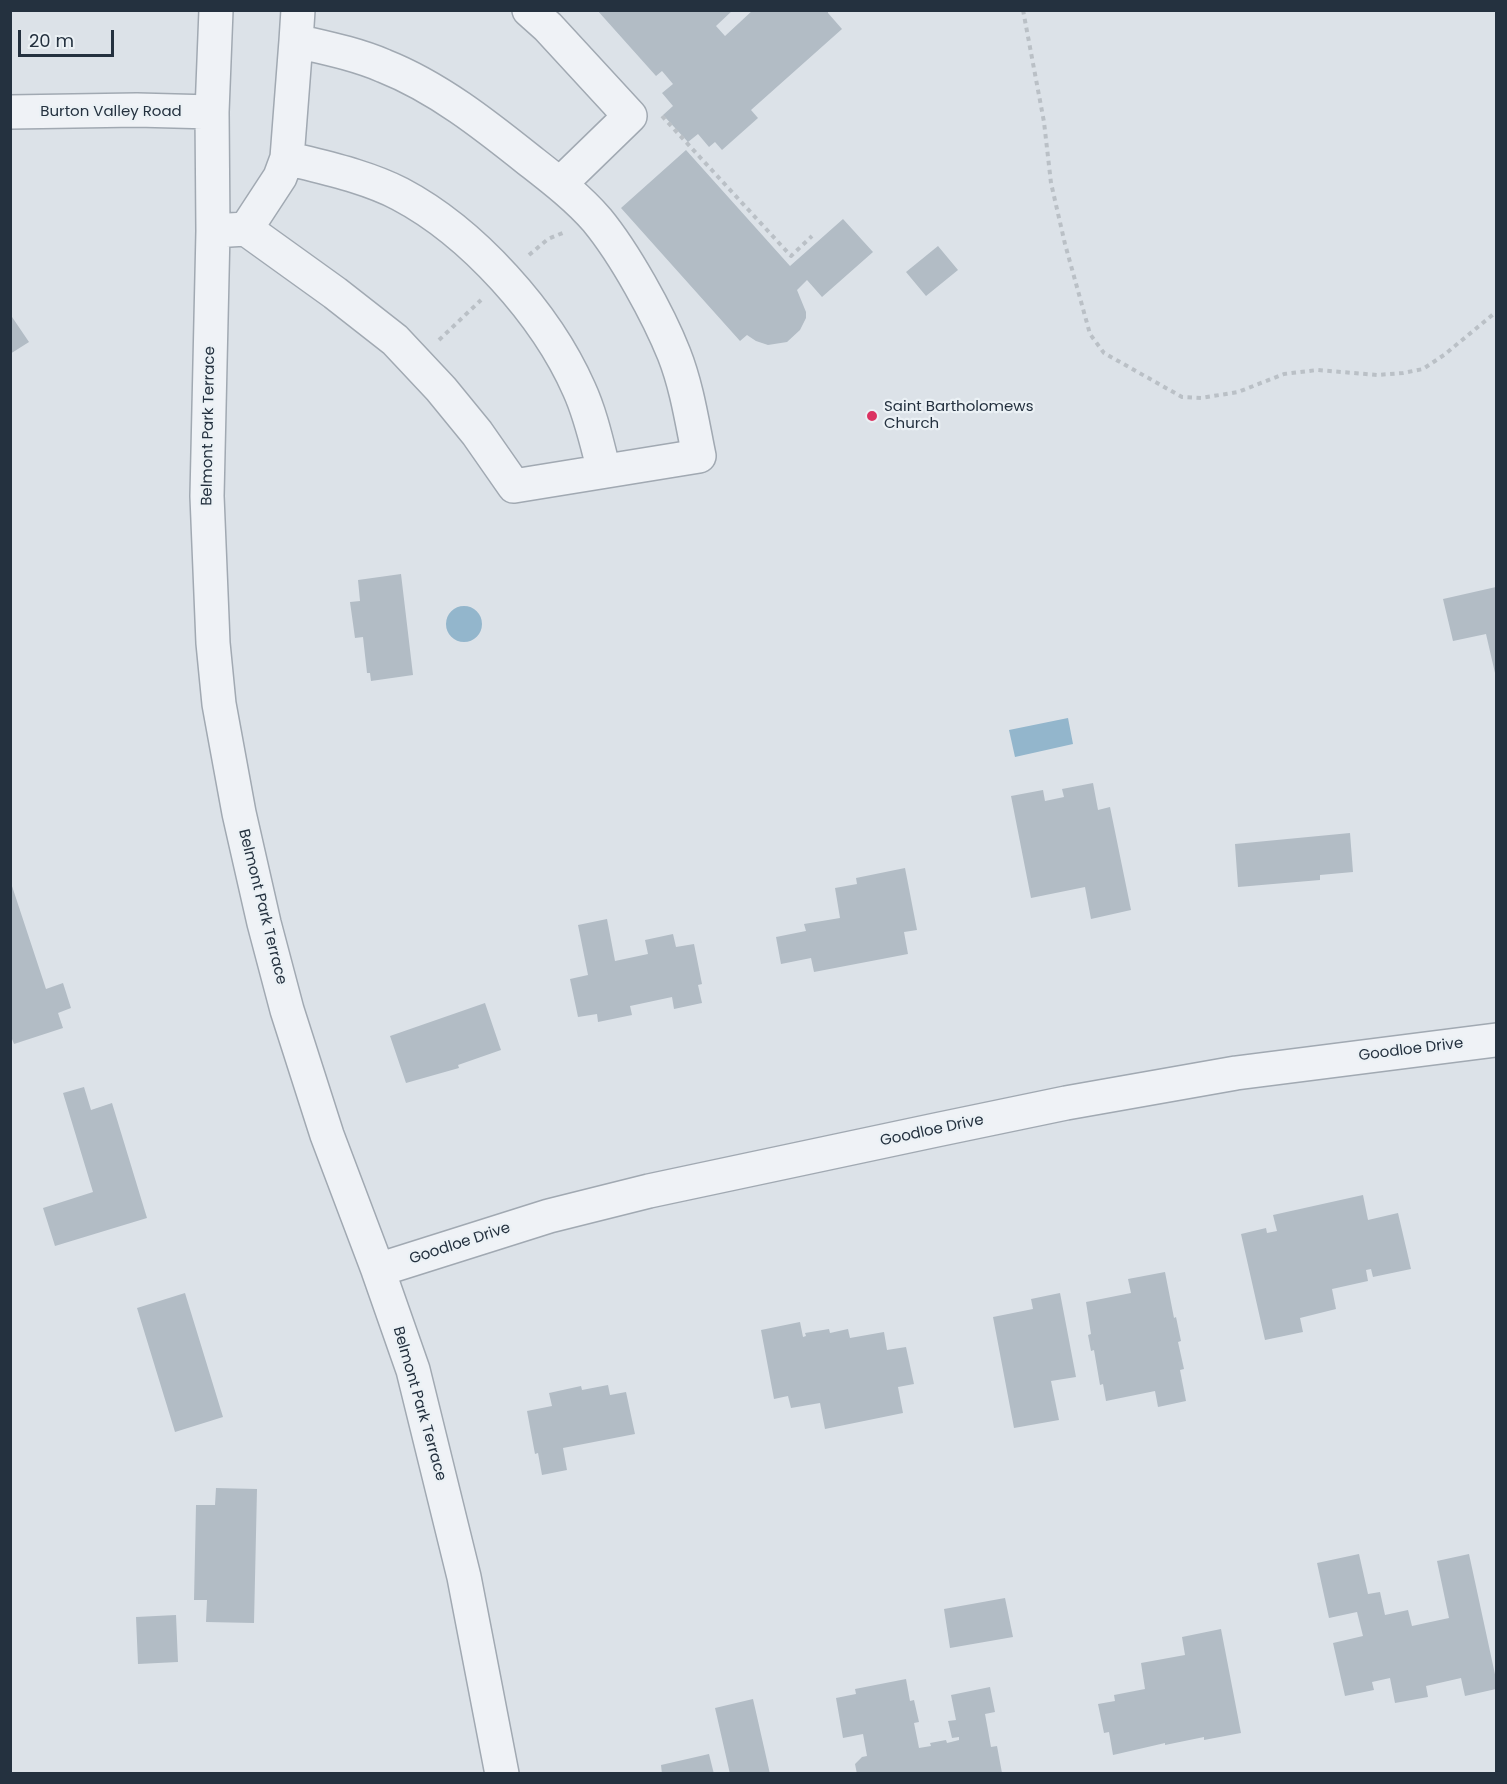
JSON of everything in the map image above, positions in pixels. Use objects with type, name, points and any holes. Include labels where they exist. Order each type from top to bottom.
[{"type":"street","name":"Belmont Park Terrace","points":[[216,10],[212,112],[213,231],[207,496],[213,643],[219,704],[239,813],[287,1010],[327,1135],[413,1370],[472,1620],[502,1773]]},
{"type":"street","points":[[529,10],[548,27],[630,116],[560,184]]},
{"type":"street","points":[[213,231],[246,229],[335,293],[408,352],[477,433],[514,486],[699,456],[684,384],[674,354],[624,259],[596,220],[560,184],[476,119],[416,81],[385,66],[353,55],[297,26],[287,158],[280,177],[246,229]]},
{"type":"street","name":"Burton Valley Road","points":[[10,112],[137,110],[212,112]]},
{"type":"street","points":[[287,158],[337,171],[399,194],[462,239],[492,266],[515,290],[556,344],[580,389],[604,471]]},
{"type":"street","name":"Goodloe Drive","points":[[378,1270],[560,1213],[649,1191],[1066,1103],[1236,1073],[1497,1040]]},
{"type":"path","points":[[1023,10],[1044,122],[1051,183],[1065,244],[1090,334],[1104,353],[1182,397],[1201,398],[1238,392],[1284,374],[1317,370],[1377,375],[1423,369],[1497,312]]},
{"type":"water","points":[[464,606],[476,612],[482,624],[476,636],[464,642],[452,636],[446,624],[452,612]]},
{"type":"water","points":[[1068,718],[1073,744],[1015,757],[1009,730]]},
{"type":"building","points":[[597,10],[733,10],[716,26],[725,36],[753,10],[828,10],[842,29],[751,110],[758,118],[722,150],[715,142],[709,147],[698,134],[688,142],[663,115],[673,106],[662,93],[673,84],[662,71],[656,76]]},
{"type":"building","points":[[686,150],[790,266],[843,219],[873,252],[822,297],[807,280],[797,290],[806,312],[806,318],[800,330],[787,342],[768,345],[747,335],[740,341],[621,208]]},
{"type":"building","points":[[938,246],[958,270],[926,296],[906,272]]},
{"type":"building","points":[[10,314],[29,342],[10,354]]},
{"type":"building","points":[[401,574],[413,675],[371,681],[370,673],[367,673],[363,637],[355,638],[350,602],[360,601],[358,580]]},
{"type":"building","points":[[1496,587],[1495,673],[1486,634],[1453,641],[1443,599]]},
{"type":"building","points":[[1093,783],[1098,810],[1110,807],[1131,910],[1091,919],[1085,887],[1031,898],[1011,796],[1043,790],[1045,801],[1064,797],[1062,789]]},
{"type":"building","points":[[1350,833],[1353,872],[1320,875],[1320,880],[1238,887],[1235,844]]},
{"type":"building","points":[[905,868],[917,930],[904,932],[908,954],[814,972],[811,958],[781,964],[776,937],[806,931],[804,924],[840,918],[835,888],[857,884],[856,878]]},
{"type":"building","points":[[10,880],[46,989],[63,983],[71,1008],[58,1013],[63,1028],[14,1044],[10,1034]]},
{"type":"building","points":[[607,919],[615,961],[648,954],[645,940],[673,934],[676,947],[694,944],[702,984],[698,985],[702,1003],[674,1009],[672,997],[630,1006],[632,1015],[598,1022],[597,1014],[578,1017],[570,979],[588,975],[578,925]]},
{"type":"building","points":[[485,1003],[501,1050],[458,1065],[459,1068],[406,1083],[390,1036]]},
{"type":"building","points":[[84,1087],[91,1110],[112,1103],[147,1218],[55,1246],[43,1208],[93,1192],[63,1093]]},
{"type":"building","points":[[1363,1195],[1368,1220],[1398,1213],[1411,1269],[1373,1277],[1371,1269],[1366,1270],[1368,1281],[1332,1289],[1336,1309],[1300,1318],[1303,1332],[1265,1340],[1241,1234],[1266,1228],[1267,1233],[1277,1231],[1273,1215]]},
{"type":"building","points":[[1165,1272],[1181,1341],[1178,1342],[1184,1369],[1180,1370],[1186,1401],[1158,1407],[1155,1391],[1106,1401],[1103,1384],[1100,1385],[1094,1350],[1091,1351],[1086,1302],[1131,1293],[1128,1279]]},
{"type":"building","points":[[185,1293],[223,1417],[175,1432],[137,1308]]},
{"type":"building","points":[[1060,1293],[1076,1377],[1051,1381],[1059,1420],[1014,1428],[993,1317],[1033,1309],[1031,1299]]},
{"type":"building","points":[[800,1322],[803,1337],[806,1336],[805,1333],[829,1329],[830,1333],[848,1329],[850,1338],[884,1332],[887,1350],[906,1347],[914,1384],[898,1387],[903,1413],[825,1429],[820,1403],[791,1408],[788,1396],[774,1399],[761,1330]]},
{"type":"building","points":[[608,1385],[610,1395],[626,1392],[635,1434],[563,1448],[567,1470],[542,1475],[538,1453],[535,1454],[527,1411],[552,1406],[549,1393],[581,1386],[582,1390]]},
{"type":"building","points":[[216,1488],[257,1489],[254,1623],[206,1622],[207,1600],[194,1600],[196,1505],[215,1505]]},
{"type":"building","points":[[1359,1554],[1368,1594],[1380,1592],[1385,1615],[1408,1610],[1412,1626],[1449,1618],[1437,1561],[1469,1554],[1496,1679],[1496,1689],[1465,1696],[1461,1678],[1426,1686],[1428,1697],[1395,1703],[1390,1678],[1372,1682],[1374,1690],[1345,1696],[1333,1643],[1363,1636],[1357,1612],[1329,1618],[1317,1563]]},
{"type":"building","points":[[1005,1598],[1013,1637],[950,1648],[944,1609]]},
{"type":"building","points":[[176,1615],[178,1662],[138,1664],[136,1617]]},
{"type":"building","points":[[1221,1629],[1241,1733],[1204,1740],[1204,1737],[1165,1745],[1165,1743],[1113,1755],[1109,1732],[1104,1733],[1098,1704],[1115,1701],[1114,1695],[1145,1689],[1141,1663],[1185,1655],[1182,1637]]},
{"type":"building","points":[[906,1679],[910,1701],[914,1700],[919,1722],[914,1723],[919,1748],[931,1746],[930,1743],[959,1740],[959,1737],[952,1738],[948,1721],[956,1720],[951,1695],[990,1687],[995,1712],[985,1714],[991,1747],[997,1746],[1002,1773],[857,1774],[855,1764],[862,1757],[867,1756],[863,1734],[843,1738],[836,1698],[856,1694],[855,1689]]},
{"type":"building","points":[[753,1699],[770,1774],[730,1774],[715,1708]]},
{"type":"building","points":[[709,1754],[714,1774],[662,1774],[661,1765]]},
{"type":"place","name":"Saint Bartholomews Church","points":[[872,416]]}]
